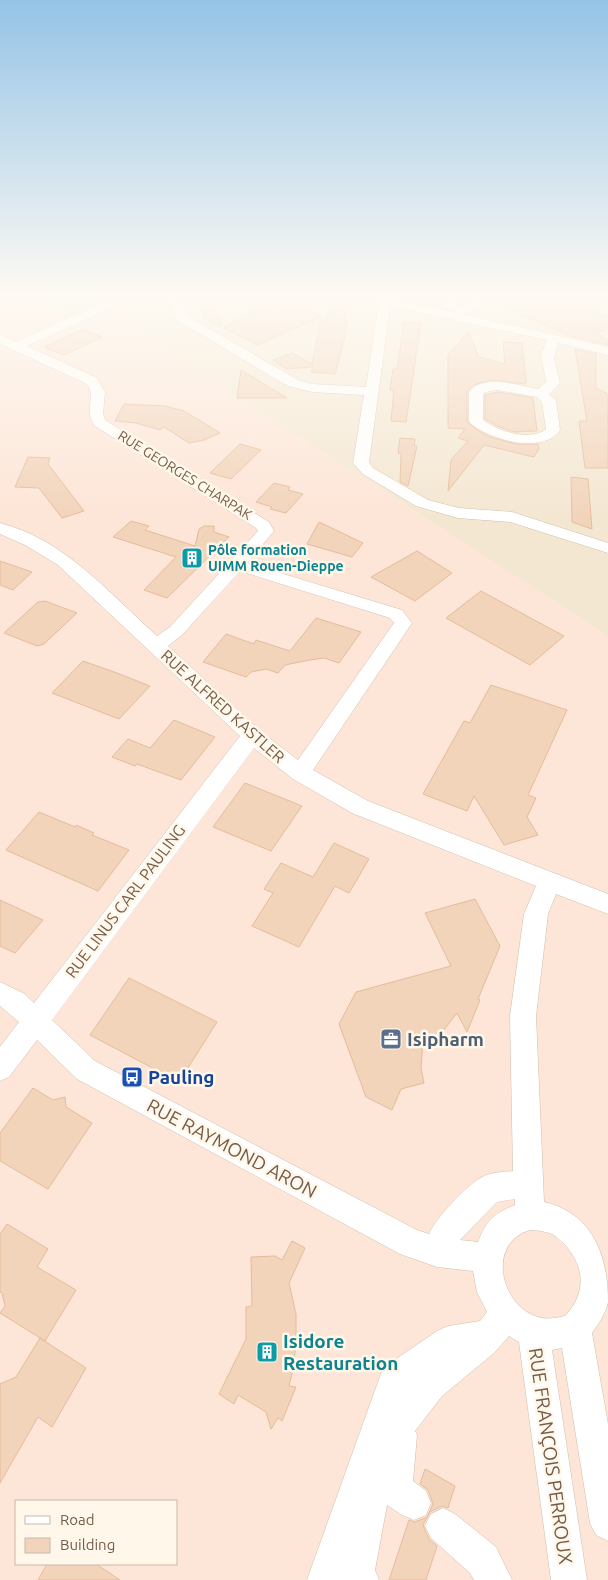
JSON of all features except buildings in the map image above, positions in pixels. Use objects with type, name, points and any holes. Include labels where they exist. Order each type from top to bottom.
[{"type":"street","name":"RUE GEORGES CHARPAK","points":[[69,371],[92,382],[98,388],[100,395],[95,412],[96,418],[100,422],[263,525],[266,531],[176,631],[156,646]]},
{"type":"street","points":[[272,371],[293,383],[312,388],[370,391]]},
{"type":"street","points":[[373,371],[361,463],[368,471],[422,503],[437,508],[458,513],[512,517],[608,548]]},
{"type":"street","points":[[541,394],[553,383],[550,371]]},
{"type":"street","points":[[490,385],[541,394],[549,401],[554,430],[543,439],[527,439],[491,430],[480,426],[476,421],[476,392],[480,388],[490,385]]},
{"type":"street","name":"RUE ALFRED KASTLER","points":[[0,528],[45,548],[64,561],[253,736],[300,773],[360,807],[608,904]]},
{"type":"street","points":[[237,565],[396,614],[403,623],[300,773]]},
{"type":"street","name":"RUE LINUS CARL PAULING","points":[[0,1068],[246,742],[253,736]]},
{"type":"street","points":[[530,1215],[523,1016],[536,914],[549,881]]},
{"type":"street","name":"RUE RAYMOND ARON","points":[[0,993],[16,1002],[86,1070],[411,1243],[438,1252],[487,1258]]},
{"type":"street","points":[[438,1252],[443,1236],[468,1208],[490,1188],[528,1183]]},
{"type":"street","points":[[509,1327],[494,1296],[487,1274],[487,1258],[491,1244],[498,1232],[510,1221],[530,1215],[547,1217],[574,1232],[596,1252],[596,1293],[592,1312],[608,1523]]},
{"type":"street","points":[[324,1580],[394,1379],[448,1342],[509,1327],[558,1335],[592,1312]]},
{"type":"street","points":[[361,1580],[356,1577],[370,1500],[379,1469],[402,1417],[430,1383],[509,1327]]},
{"type":"street","name":"RUE FRANÇOIS PERROUX","points":[[509,1327],[569,1580]]},
{"type":"street","points":[[402,1417],[395,1489],[414,1503]]},
{"type":"street","points":[[443,1526],[483,1560],[494,1580]]},
{"type":"shaded area","points":[[0,371],[197,371],[608,636],[608,1580],[0,1580]]},
{"type":"shaded area","points":[[197,371],[608,371],[608,636]]},
{"type":"place","name":"Pôle formation UIMM Rouen-Dieppe","points":[[192,558]]},
{"type":"place","name":"Isipharm","points":[[391,1039]]},
{"type":"place","name":"Pauling","points":[[132,1077]]},
{"type":"place","name":"Isidore Restauration","points":[[267,1352]]}]
